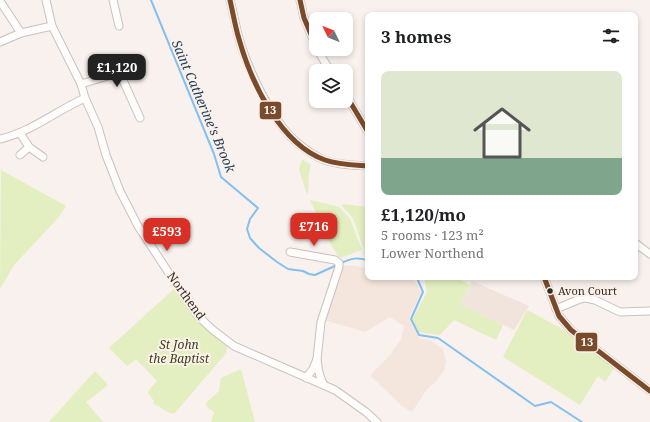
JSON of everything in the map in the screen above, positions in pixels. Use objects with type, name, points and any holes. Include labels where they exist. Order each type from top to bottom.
[{"type":"street","name":"Northend","points":[[46,0],[52,26],[82,84],[85,98],[98,127],[114,177],[138,226],[198,316],[234,346],[324,385],[345,396],[377,422]]},
{"type":"street","points":[[113,0],[119,26]]},
{"type":"street","points":[[230,0],[241,45],[253,75],[270,107],[290,136],[298,144],[320,158],[335,163],[365,166]]},
{"type":"street","points":[[300,0],[304,18],[309,30]]},
{"type":"street","points":[[0,2],[21,33]]},
{"type":"street","points":[[0,42],[21,33],[52,26]]},
{"type":"street","points":[[82,84],[116,74],[122,78],[140,118]]},
{"type":"street","points":[[0,139],[20,133],[85,98]]},
{"type":"street","points":[[353,107],[365,127]]},
{"type":"street","points":[[20,133],[29,147],[43,157]]},
{"type":"street","points":[[20,155],[29,147]]},
{"type":"street","points":[[638,245],[650,254]]},
{"type":"street","points":[[290,252],[335,260],[339,265],[321,322],[317,359],[319,375],[324,385]]},
{"type":"street","points":[[545,280],[556,309],[564,323],[571,331],[650,391]]},
{"type":"street","points":[[556,309],[586,298],[595,300],[620,312],[650,311]]},
{"type":"street","points":[[306,378],[313,369],[317,359]]},
{"type":"shaded area","points":[[347,265],[365,268],[365,280],[413,280],[418,285],[421,293],[409,318],[419,338],[430,340],[443,349],[446,362],[444,371],[427,389],[412,412],[402,406],[371,376],[373,372],[391,354],[401,339],[404,326],[390,317],[365,332],[324,320],[341,267]]},
{"type":"shaded area","points":[[472,281],[529,306],[514,330],[461,305]]},
{"type":"green space","points":[[302,159],[311,165],[307,194],[299,170]]},
{"type":"green space","points":[[1,170],[66,206],[58,218],[14,265],[0,289]]},
{"type":"green space","points":[[310,200],[339,207],[350,219],[362,250],[340,258],[332,247]]},
{"type":"green space","points":[[341,205],[365,207],[365,255],[363,254],[364,250],[353,218]]},
{"type":"green space","points":[[425,280],[461,280],[470,285],[461,305],[503,325],[496,340],[454,320],[440,335],[419,332],[412,320],[427,292]]},
{"type":"green space","name":"St John the Baptist","points":[[175,288],[228,345],[227,352],[174,414],[153,404],[154,401],[148,393],[157,381],[136,359],[127,366],[109,348]]},
{"type":"green space","points":[[527,310],[559,327],[615,367],[605,382],[598,376],[580,405],[503,357]]},
{"type":"green space","points":[[241,369],[255,422],[211,422],[214,412],[207,407],[206,403],[219,391],[221,378]]},
{"type":"green space","points":[[95,371],[108,385],[86,402],[103,422],[49,422]]},
{"type":"waterway","name":"Saint Catherine's Brook","points":[[151,0],[214,154],[221,177],[258,208],[250,219],[247,229],[250,238],[259,248],[288,269],[303,271],[315,275],[337,265]]},
{"type":"waterway","name":"Saint Catherine's Brook","points":[[341,263],[348,260],[365,259]]},
{"type":"waterway","name":"Saint Catherine's Brook","points":[[418,280],[423,292],[411,319],[419,335],[438,338],[535,406],[551,402],[582,422]]},
{"type":"transit line","name":"13","points":[[230,0],[244,56],[251,74],[270,110],[281,126],[294,140],[309,152],[325,160],[341,164],[365,166]]},
{"type":"transit line","name":"13","points":[[300,0],[304,18],[309,30]]},
{"type":"transit line","name":"13","points":[[353,107],[365,127]]},
{"type":"transit line","name":"13","points":[[545,280],[559,316],[571,330],[650,391]]},
{"type":"place","name":"Avon Court","points":[[550,291]]}]
